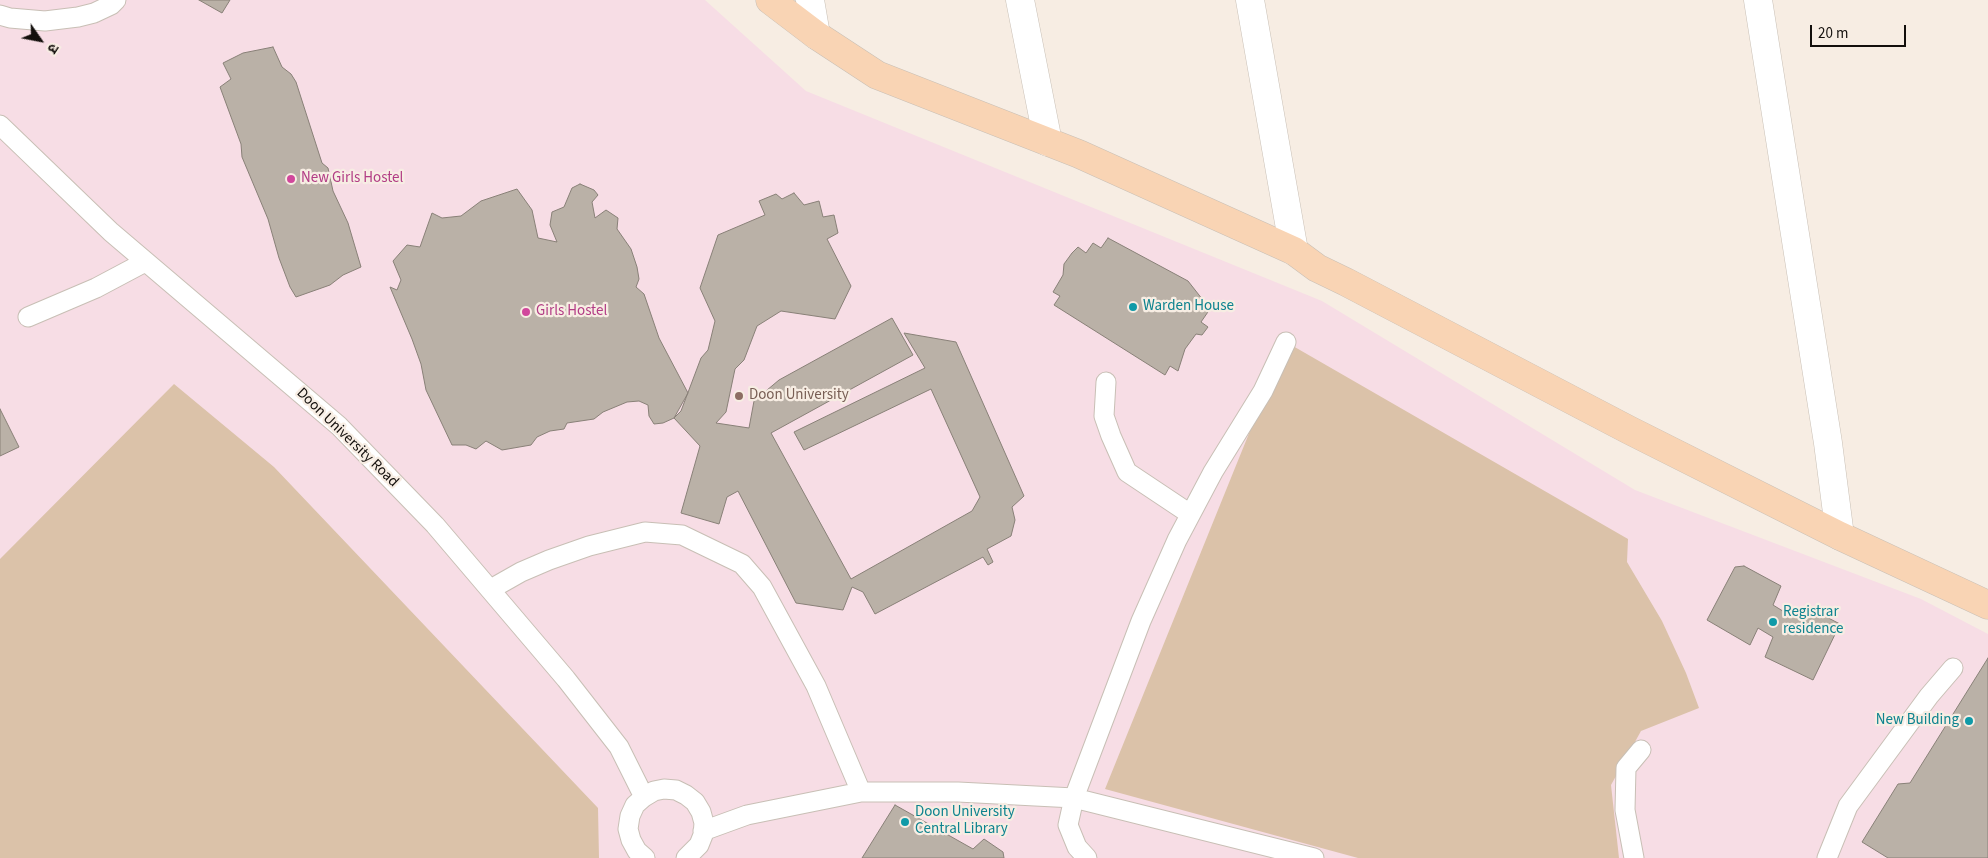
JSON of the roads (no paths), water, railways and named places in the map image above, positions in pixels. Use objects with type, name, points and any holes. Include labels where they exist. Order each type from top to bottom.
[{"type":"main road","points":[[770,0],[877,75],[1079,154],[1294,251],[1316,268],[1629,430],[1840,536],[1988,605]]},
{"type":"street","points":[[810,0],[816,34]]},
{"type":"street","points":[[1020,0],[1048,142]]},
{"type":"street","points":[[1250,0],[1294,251]]},
{"type":"street","points":[[1758,0],[1828,443],[1840,536]]},
{"type":"lane","points":[[0,15],[10,18],[46,21],[78,17],[94,13],[111,5],[116,0]]},
{"type":"lane","name":"Doon University Road","points":[[0,125],[111,232],[339,426],[435,525],[566,679],[620,747],[644,797]]},
{"type":"lane","points":[[28,317],[96,288],[145,262]]},
{"type":"lane","points":[[1087,858],[1077,847],[1068,825],[1074,798],[1142,621],[1190,514],[1213,472],[1263,391],[1286,342]]},
{"type":"lane","points":[[1106,382],[1104,416],[1110,436],[1127,472],[1190,514]]},
{"type":"lane","points":[[490,590],[521,572],[549,560],[589,546],[645,532],[682,535],[742,564],[762,587],[816,686],[861,792]]},
{"type":"lane","points":[[1828,858],[1848,806],[1929,696],[1953,668]]},
{"type":"lane","points":[[1634,858],[1625,810],[1626,768],[1641,750]]},
{"type":"lane","points":[[645,858],[637,851],[631,840],[628,829],[630,816],[635,806],[644,797],[654,791],[664,789],[676,790],[686,795],[695,802],[701,812],[703,831],[698,846],[686,858]]},
{"type":"lane","points":[[703,831],[747,815],[861,792],[958,792],[1074,798],[1304,857]]},
{"type":"place","name":"New Girls Hostel","points":[[291,179]]},
{"type":"place","name":"Warden House","points":[[1133,307]]},
{"type":"place","name":"Girls Hostel","points":[[526,312]]},
{"type":"place","name":"Doon University","points":[[739,396]]},
{"type":"place","name":"Registrar residence","points":[[1773,622]]},
{"type":"place","name":"New Building","points":[[1969,721]]},
{"type":"place","name":"Doon University Central Library","points":[[905,822]]}]
